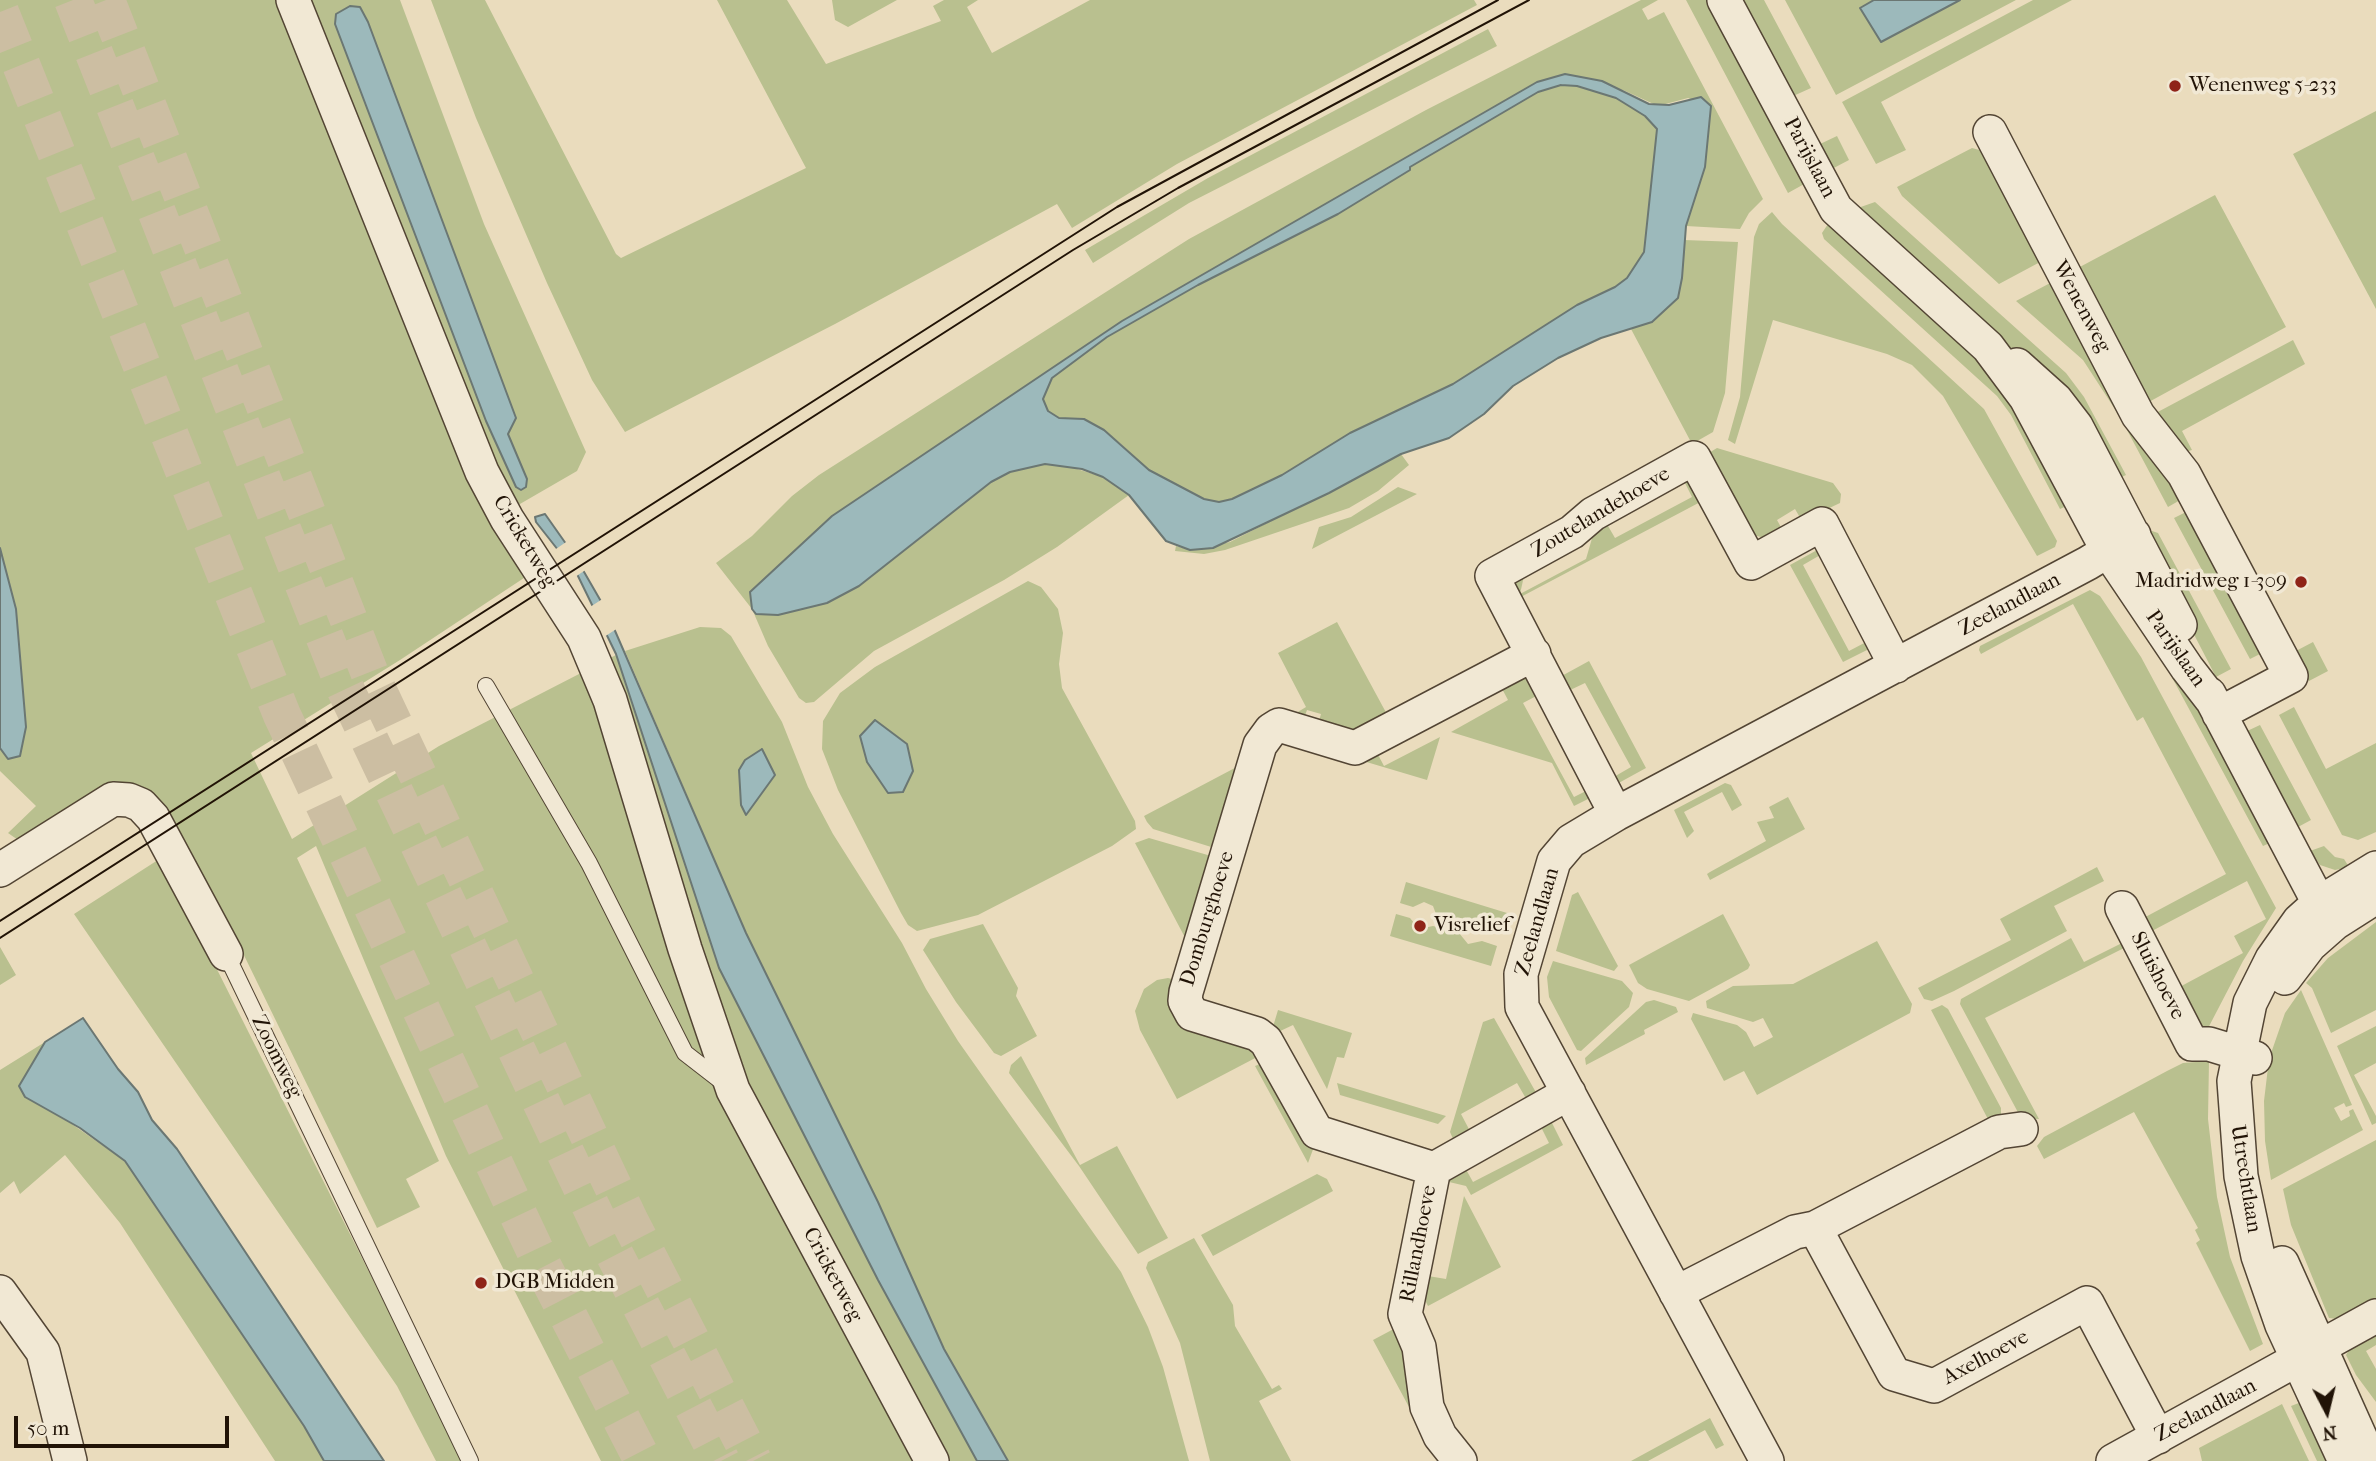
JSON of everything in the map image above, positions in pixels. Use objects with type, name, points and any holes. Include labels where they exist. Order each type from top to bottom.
[{"type":"street","name":"Cricketweg","points":[[293,0],[482,472],[507,519],[583,638],[610,700],[685,948],[733,1090],[932,1461]]},
{"type":"street","name":"Parijslaan","points":[[1724,0],[1836,209],[1988,347],[2026,398],[2121,543],[2187,668],[2215,706],[2327,913]]},
{"type":"street","name":"Wenenweg","points":[[1990,132],[2138,415],[2184,474],[2291,676],[2215,706]]},
{"type":"street","name":"Zoutelandehoeve","points":[[1616,814],[1492,576],[1572,532],[1592,514],[1693,458],[1751,562],[1822,524],[1896,666]]},
{"type":"street","name":"Zeelandlaan","points":[[1767,1461],[1522,1007],[1519,995],[1521,974],[1555,861],[1571,841],[1616,814],[2121,543]]},
{"type":"street","name":"Domburghoeve","points":[[1326,1136],[1311,1124],[1266,1041],[1257,1034],[1192,1014],[1185,1001],[1260,745],[1265,736],[1279,725],[1355,748],[1534,653]]},
{"type":"street","name":"Zoomweg","points":[[4,861],[113,799],[129,800],[141,805],[153,818],[226,954]]},
{"type":"street","points":[[2327,913],[2376,868]]},
{"type":"street","points":[[2327,913],[2376,897]]},
{"type":"street","name":"Sluishoeve","points":[[2122,908],[2192,1044],[2209,1045],[2246,1056]]},
{"type":"street","name":"Utrechtlaan","points":[[2327,913],[2299,921],[2261,979],[2250,1003],[2246,1056],[2234,1082],[2235,1128],[2250,1226],[2278,1313],[2309,1355],[2371,1461]]},
{"type":"street","points":[[1434,1169],[1569,1093]]},
{"type":"street","points":[[1676,1293],[1795,1232],[1815,1228],[1999,1132],[2021,1129]]},
{"type":"street","name":"Rillandhoeve","points":[[1326,1136],[1434,1169],[1405,1314],[1419,1347],[1427,1407],[1440,1436],[1460,1461]]},
{"type":"street","name":"Axelhoeve","points":[[1815,1228],[1894,1374],[1934,1385],[2087,1303],[2158,1437]]},
{"type":"street","points":[[0,1292],[43,1352],[70,1461]]},
{"type":"street","name":"Zeelandlaan","points":[[2113,1461],[2376,1317]]},
{"type":"street","name":"Utrechtlaan","points":[[2309,1355],[2345,1461]]},
{"type":"lane","name":"Cricketweg","points":[[486,687],[589,863],[685,1053],[733,1090]]},
{"type":"lane","name":"Zoomweg","points":[[226,954],[470,1461]]},
{"type":"green space","points":[[0,0],[400,0],[484,224],[586,452],[577,471],[494,519],[533,572],[400,660],[251,753],[292,839],[439,746],[616,655],[719,968],[878,1280],[977,1461],[601,1461],[446,1156],[316,846],[297,858],[439,1161],[406,1179],[420,1207],[377,1228],[219,904],[149,794],[21,842],[8,833],[36,806],[0,771],[0,748],[8,759],[26,727],[16,609],[0,548]]},
{"type":"green space","points":[[431,0],[485,0],[616,254],[621,258],[806,168],[717,0],[787,0],[826,64],[941,21],[933,6],[944,0],[978,0],[967,7],[992,53],[1090,0],[1474,0],[1477,5],[1177,164],[1072,228],[1057,204],[835,324],[625,432],[592,380],[547,283],[476,118]]},
{"type":"green space","points":[[832,0],[897,0],[848,27],[835,20]]},
{"type":"green space","points":[[1641,0],[1658,0],[1642,9],[1648,20],[1664,12],[1763,199],[1749,213],[1740,229],[1686,226],[1705,167],[1711,106],[1688,98],[1658,106],[1623,90],[1537,82],[1122,321],[832,516],[794,554],[859,586],[991,482],[1010,472],[1045,464],[1064,465],[1103,477],[1129,495],[1057,547],[1004,580],[874,651],[814,702],[806,703],[799,698],[768,646],[752,609],[716,563],[752,536],[792,496],[819,475],[1189,239],[1426,110]]},
{"type":"green space","points":[[1686,0],[1708,0],[1806,183],[1788,193]]},
{"type":"green space","points":[[1739,0],[1764,0],[1811,88],[1791,97]]},
{"type":"green space","points":[[1785,0],[1874,0],[1861,8],[1881,42],[1960,0],[2016,0],[1836,95]]},
{"type":"green space","points":[[2033,0],[2072,0],[1881,102],[1906,150],[1876,164],[1842,102]]},
{"type":"green space","points":[[1488,29],[1497,46],[1189,203],[1093,263],[1085,250],[1208,178]]},
{"type":"green space","points":[[1561,85],[1577,86],[1616,98],[1645,116],[1657,129],[1644,252],[1627,278],[1615,287],[1577,305],[1453,384],[1350,433],[1282,475],[1232,499],[1219,502],[1204,499],[1149,470],[1120,443],[1084,419],[1059,418],[1048,411],[1043,399],[1052,378],[1107,337],[1198,285],[1338,214],[1410,167],[1538,92]]},
{"type":"green space","points":[[2376,111],[2376,309],[2293,154]]},
{"type":"green space","points":[[1837,136],[1849,160],[1830,170],[1818,145]]},
{"type":"green space","points":[[1972,148],[1987,152],[2042,261],[1999,284],[1902,196],[1897,187]]},
{"type":"green space","points":[[2215,195],[2286,327],[2147,403],[2076,269]]},
{"type":"green space","points":[[1875,202],[2066,373],[2084,397],[2126,475],[2113,481],[2047,383],[1855,209]]},
{"type":"green space","points":[[1772,212],[1984,409],[2057,541],[2055,547],[2037,556],[1943,396],[1912,365],[1887,354],[1773,320],[1735,444],[1728,440],[1740,397],[1754,237],[1759,224]]},
{"type":"green space","points":[[1830,221],[1995,372],[2073,503],[2060,509],[2011,415],[1997,396],[1824,239],[1822,233]]},
{"type":"green space","points":[[1684,240],[1738,242],[1725,393],[1713,432],[1692,444],[1631,329],[1652,322],[1682,278]]},
{"type":"green space","points":[[2054,281],[2125,415],[2120,417],[2083,360],[2016,301]]},
{"type":"green space","points":[[2293,340],[2305,364],[2182,431],[2192,450],[2185,452],[2154,414]]},
{"type":"green space","points":[[2133,428],[2182,499],[2168,507],[2127,430]]},
{"type":"green space","points":[[1717,448],[1833,483],[1841,494],[1840,503],[1802,521],[1795,509],[1777,520],[1783,531],[1765,538],[1753,535],[1707,454]]},
{"type":"green space","points":[[1401,454],[1409,465],[1378,491],[1349,508],[1225,550],[1204,554],[1175,551],[1176,546],[1190,550],[1230,542]]},
{"type":"green space","points":[[1689,473],[1706,499],[1517,599],[1508,576],[1526,567],[1520,594],[1586,559],[1595,528],[1604,519],[1615,538],[1692,497],[1682,477]]},
{"type":"green space","points":[[1398,487],[1417,494],[1312,549],[1319,527],[1351,517]]},
{"type":"green space","points":[[2188,511],[2264,652],[2250,659],[2174,518]]},
{"type":"green space","points":[[2152,531],[2158,533],[2231,669],[2216,677],[2142,534]]},
{"type":"green space","points":[[1819,549],[1822,554],[1803,565],[1849,651],[1868,641],[1871,648],[1843,662],[1790,565]]},
{"type":"green space","points":[[1028,581],[1041,587],[1058,609],[1063,633],[1059,664],[1062,688],[1135,821],[1136,829],[1112,846],[978,915],[917,931],[908,925],[901,913],[838,790],[822,749],[823,721],[840,693],[875,667]]},
{"type":"green space","points":[[2090,590],[2100,596],[2141,657],[2276,908],[2243,961],[2205,1034],[2174,990],[2243,953],[2234,936],[2266,919],[2247,881],[2150,932],[2136,922],[2226,874],[2143,717],[2137,721],[2073,604],[1981,654],[1979,650],[1980,646]]},
{"type":"green space","points":[[1337,622],[1389,718],[1353,736],[1317,728],[1321,714],[1307,710],[1302,724],[1288,718],[1306,707],[1278,653]]},
{"type":"green space","points":[[700,627],[721,628],[731,636],[782,722],[808,787],[833,834],[902,943],[926,989],[958,1041],[1121,1272],[1148,1327],[1163,1367],[1189,1461],[1008,1461],[944,1349],[878,1202],[746,933],[625,651]]},
{"type":"green space","points":[[2313,642],[2328,671],[2309,681],[2294,652]]},
{"type":"green space","points":[[2163,643],[2272,842],[2263,846],[2155,646]]},
{"type":"green space","points":[[1589,661],[1646,768],[1615,785],[1612,778],[1631,767],[1585,683],[1566,692],[1558,678]]},
{"type":"green space","points":[[1524,674],[1542,693],[1523,703],[1574,797],[1592,788],[1596,795],[1574,806],[1552,763],[1451,732],[1508,700],[1499,683]]},
{"type":"green space","points":[[2294,707],[2326,769],[2376,743],[2376,832],[2358,840],[2342,835],[2279,715]]},
{"type":"green space","points":[[2260,725],[2311,820],[2298,827],[2245,732]]},
{"type":"green space","points":[[1440,737],[1427,780],[1353,758],[1375,749],[1384,766]]},
{"type":"green space","points":[[1248,761],[1221,850],[1153,829],[1147,822],[1144,816]]},
{"type":"green space","points":[[1725,783],[1731,785],[1742,805],[1732,811],[1722,792],[1684,812],[1694,831],[1687,838],[1674,810]]},
{"type":"green space","points":[[1788,797],[1805,829],[1710,880],[1707,874],[1766,841],[1757,822],[1774,818],[1769,807]]},
{"type":"green space","points":[[1149,838],[1218,858],[1190,947],[1135,843]]},
{"type":"green space","points":[[2324,846],[2335,857],[2344,859],[2349,867],[2335,870],[2320,865],[2310,851]]},
{"type":"green space","points":[[161,858],[464,1461],[436,1461],[397,1386],[74,914]]},
{"type":"green space","points":[[2097,867],[2104,881],[2054,906],[2067,931],[1954,991],[1932,1001],[1924,999],[1918,988],[2011,940],[2000,919]]},
{"type":"green space","points":[[1406,882],[1507,913],[1501,933],[1485,928],[1477,918],[1463,922],[1436,914],[1433,906],[1424,902],[1413,907],[1400,903]]},
{"type":"green space","points":[[1578,892],[1618,966],[1614,971],[1556,951],[1572,895]]},
{"type":"green space","points":[[1396,914],[1410,918],[1419,929],[1433,926],[1459,933],[1468,944],[1482,941],[1497,946],[1491,966],[1390,936]]},
{"type":"green space","points":[[1723,914],[1750,965],[1748,969],[1689,1001],[1647,989],[1638,983],[1629,965]]},
{"type":"green space","points":[[2376,922],[2376,1010],[2331,1033],[2312,988],[2306,983],[2328,958]]},
{"type":"green space","points":[[983,924],[1018,988],[1016,996],[1037,1036],[1001,1056],[994,1053],[956,1002],[923,950],[930,939]]},
{"type":"green space","points":[[2071,938],[2084,962],[2130,939],[2126,947],[1985,1018],[2039,1119],[2021,1118],[1960,1004],[1961,999]]},
{"type":"green space","points":[[1877,941],[1912,1004],[1910,1013],[1757,1095],[1744,1071],[1724,1081],[1691,1019],[1693,1013],[1737,1025],[1746,1032],[1754,1047],[1773,1037],[1763,1018],[1753,1022],[1707,1008],[1706,1001],[1733,986],[1793,984]]},
{"type":"green space","points":[[0,947],[16,975],[0,985]]},
{"type":"green space","points":[[1553,961],[1622,981],[1633,993],[1629,1007],[1581,1051],[1577,1050],[1549,997],[1547,977]]},
{"type":"green space","points":[[1157,980],[1176,980],[1170,1006],[1181,1025],[1222,1035],[1261,1055],[1177,1099],[1140,1030],[1135,1011],[1144,989]]},
{"type":"green space","points":[[2301,990],[2352,1105],[2346,1107],[2344,1103],[2334,1108],[2341,1121],[2350,1116],[2349,1111],[2353,1109],[2363,1130],[2271,1180],[2265,1141],[2264,1101],[2269,1059],[2285,1013]]},
{"type":"green space","points":[[1654,1000],[1676,1007],[1678,1012],[1644,1030],[1645,1034],[1586,1065],[1585,1058],[1646,1002]]},
{"type":"green space","points":[[1942,1005],[1948,1009],[2001,1108],[2001,1115],[1990,1123],[1931,1010]]},
{"type":"green space","points":[[1278,1010],[1352,1033],[1344,1058],[1337,1057],[1327,1089],[1293,1025],[1276,1033],[1272,1030]]},
{"type":"green space","points":[[1494,1018],[1538,1096],[1528,1102],[1517,1083],[1461,1114],[1471,1133],[1454,1141],[1450,1132],[1483,1022]]},
{"type":"green space","points":[[2376,1026],[2376,1063],[2354,1075],[2376,1116],[2376,1123],[2372,1125],[2337,1046]]},
{"type":"green space","points":[[45,1042],[39,1054],[53,1111],[125,1161],[145,1186],[152,1202],[304,1426],[324,1461],[275,1461],[120,1223],[65,1155],[20,1194],[14,1181],[0,1193],[0,1070]]},
{"type":"green space","points":[[1021,1056],[1080,1165],[1117,1146],[1168,1238],[1138,1254],[1079,1166],[1009,1073],[1011,1065]]},
{"type":"green space","points":[[2209,1061],[2208,1119],[2217,1197],[2230,1257],[2263,1344],[2250,1351],[2196,1243],[2200,1240],[2195,1230],[2198,1228],[2134,1112],[2044,1159],[2037,1146],[2044,1137],[2183,1063]]},
{"type":"green space","points":[[1265,1062],[1315,1144],[1308,1163],[1255,1066]]},
{"type":"green space","points":[[1337,1083],[1446,1116],[1438,1124],[1340,1095]]},
{"type":"green space","points":[[1549,1117],[1563,1145],[1471,1195],[1466,1186],[1445,1181],[1463,1164],[1473,1182],[1549,1143],[1539,1123]]},
{"type":"green space","points":[[2376,1140],[2376,1304],[2347,1320],[2329,1318],[2291,1225],[2283,1189]]},
{"type":"green space","points":[[1317,1174],[1327,1179],[1333,1191],[1213,1256],[1201,1235]]},
{"type":"green space","points":[[1464,1196],[1501,1267],[1428,1306],[1425,1300],[1428,1276],[1446,1279]]},
{"type":"green space","points":[[1194,1238],[1233,1305],[1235,1326],[1272,1389],[1279,1385],[1282,1389],[1259,1401],[1291,1461],[1210,1461],[1180,1343],[1146,1268],[1148,1262]]},
{"type":"green space","points":[[1403,1324],[1452,1461],[1438,1461],[1373,1340]]},
{"type":"green space","points":[[2376,1329],[2376,1345],[2366,1351],[2376,1369],[2376,1402],[2356,1375],[2346,1355],[2355,1340]]},
{"type":"green space","points":[[2304,1401],[2332,1461],[2317,1461],[2291,1406]]},
{"type":"green space","points":[[2282,1404],[2309,1461],[2202,1461],[2199,1448]]},
{"type":"green space","points":[[1710,1418],[1724,1445],[1716,1449],[1705,1430],[1648,1461],[1631,1461]]},
{"type":"water","points":[[1874,0],[1960,0],[1881,42],[1860,8]]},
{"type":"water","points":[[350,6],[360,7],[368,22],[516,418],[508,434],[527,479],[526,487],[521,490],[516,487],[486,421],[335,24],[336,14]]},
{"type":"water","points":[[1565,74],[1602,81],[1649,104],[1669,105],[1701,97],[1711,106],[1705,167],[1686,226],[1678,298],[1652,322],[1601,338],[1558,358],[1513,386],[1484,414],[1449,438],[1401,454],[1329,493],[1213,548],[1190,550],[1166,541],[1129,495],[1103,477],[1082,469],[1045,464],[1010,472],[991,482],[859,586],[827,603],[778,615],[756,614],[752,609],[750,592],[832,516],[1122,321],[1537,82]],"holes":[[[1561,85],[1577,86],[1616,98],[1645,116],[1657,129],[1644,252],[1627,278],[1615,287],[1577,305],[1453,384],[1350,433],[1282,475],[1232,499],[1219,502],[1204,499],[1149,470],[1104,430],[1084,419],[1059,418],[1048,411],[1043,399],[1052,378],[1107,337],[1198,285],[1338,214],[1410,170],[1410,167],[1538,92]]]},
{"type":"water","points":[[545,514],[576,558],[606,610],[746,933],[878,1202],[944,1349],[1008,1461],[977,1461],[878,1280],[719,968],[616,654],[577,574],[536,522],[535,517]]},
{"type":"water","points":[[0,548],[16,609],[26,727],[20,756],[8,759],[0,748]]},
{"type":"water","points":[[875,720],[907,744],[913,771],[903,792],[888,793],[867,762],[860,736]]},
{"type":"water","points":[[762,749],[775,775],[746,815],[741,805],[739,770],[745,760]]},
{"type":"water","points":[[83,1018],[118,1069],[138,1092],[152,1120],[177,1149],[384,1461],[324,1461],[304,1426],[125,1161],[80,1128],[25,1097],[19,1086],[45,1042]]},
{"type":"pier","points":[[569,540],[587,569],[575,577],[553,551]]},
{"type":"pier","points":[[604,598],[618,628],[604,637],[590,607]]},
{"type":"tunnel","points":[[73,0],[344,686],[603,1232],[721,1461]]},
{"type":"tunnel","points":[[106,0],[370,674],[629,1220],[753,1461]]},
{"type":"tunnel","points":[[0,12],[282,715],[541,1263],[643,1461]]},
{"type":"tram line","points":[[0,921],[1117,207],[1498,0]]},
{"type":"tram line","points":[[0,938],[1073,250],[1178,188],[1529,0]]},
{"type":"place","name":"Wenenweg 5-233","points":[[2175,86]]},
{"type":"place","name":"Madridweg 1-309","points":[[2301,582]]},
{"type":"place","name":"Visrelief","points":[[1420,926]]},
{"type":"place","name":"DGB Midden","points":[[481,1283]]}]
